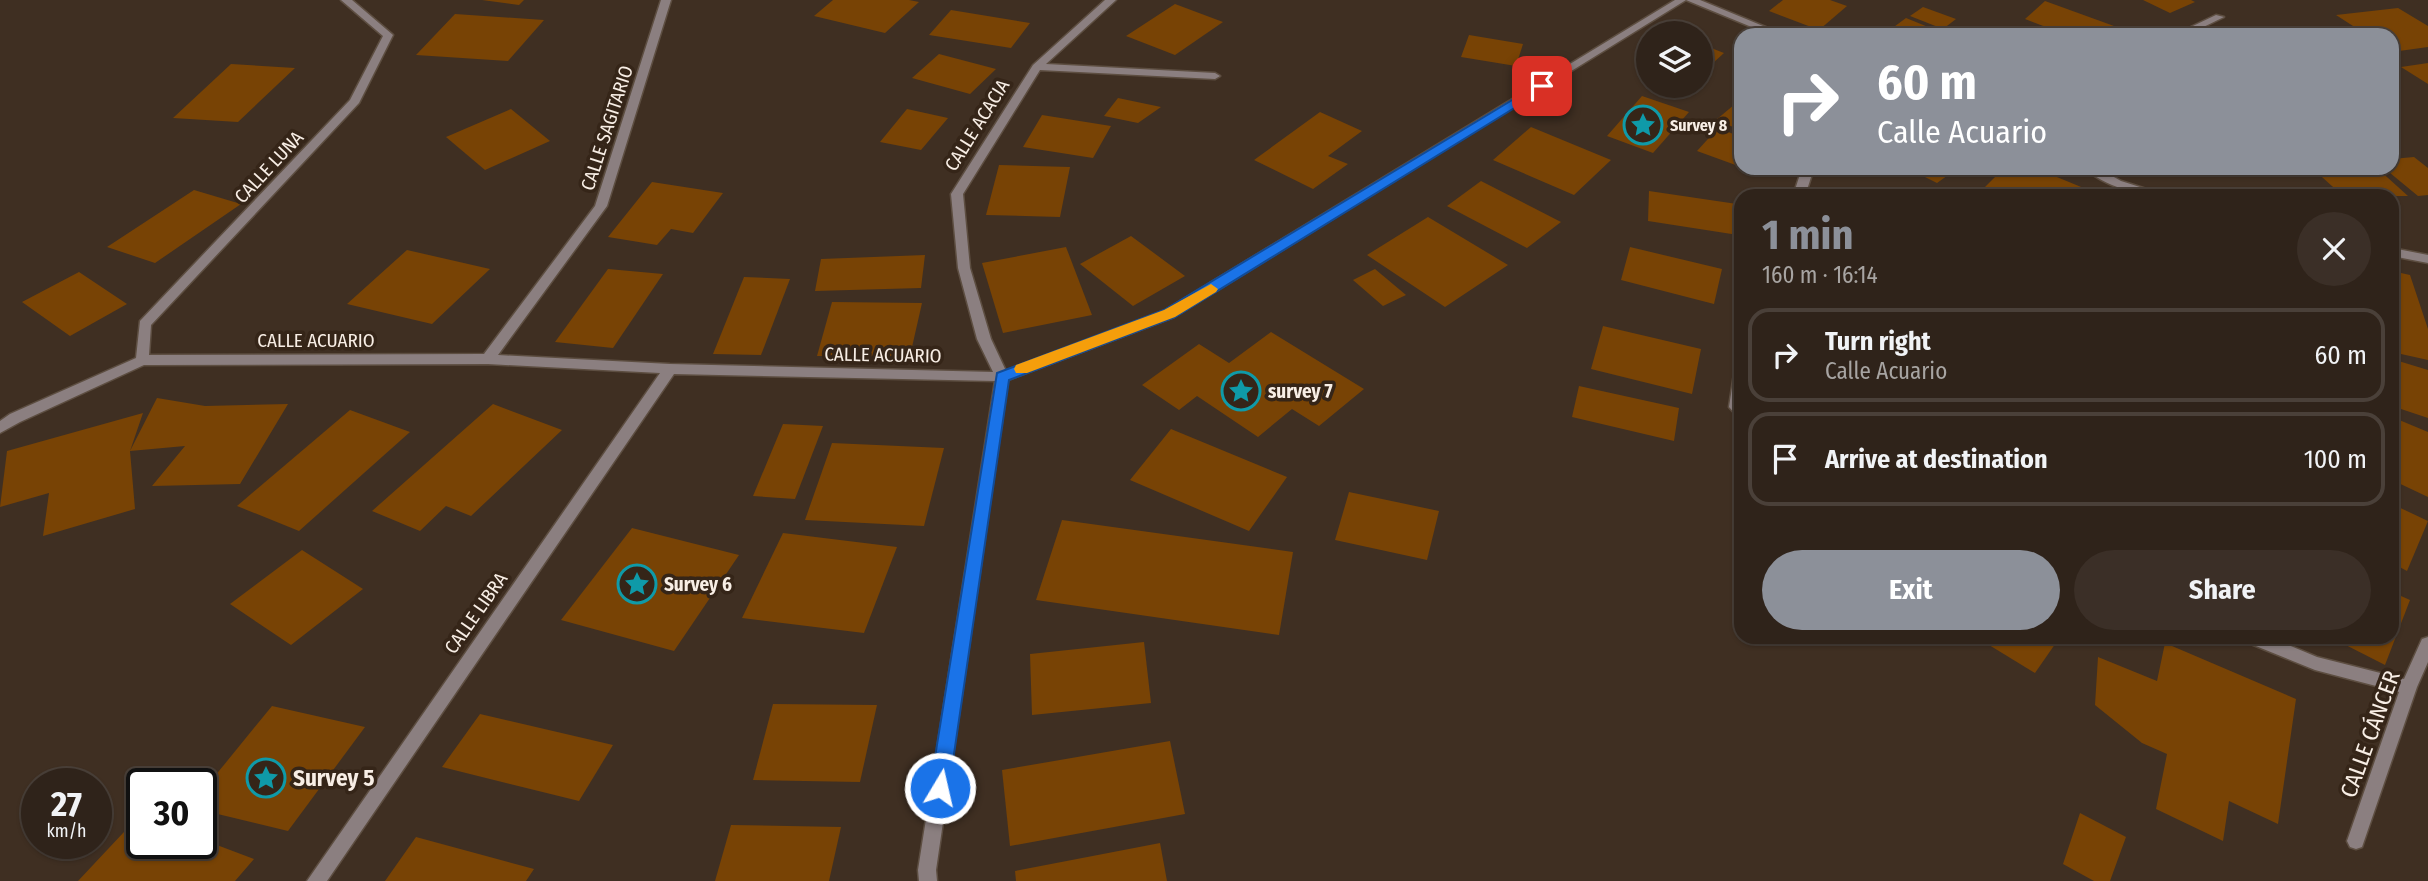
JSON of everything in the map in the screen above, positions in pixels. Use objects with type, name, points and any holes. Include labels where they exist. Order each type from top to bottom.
[{"type":"street","name":"CALLE LUNA","points":[[142,360],[145,324],[355,101],[388,35],[346,0]]},
{"type":"street","name":"CALLE SAGITARIO","points":[[488,359],[601,206],[666,0]]},
{"type":"street","name":"CALLE ACACIA","points":[[1002,377],[984,339],[964,268],[957,194],[1037,67],[1111,0]]},
{"type":"street","name":"CALLE ACUARIO","points":[[0,428],[15,418],[142,360],[488,359],[670,369],[1002,377],[1170,314],[1682,0]]},
{"type":"street","points":[[1691,0],[1762,28]]},
{"type":"street","points":[[2195,28],[2219,18]]},
{"type":"street","points":[[1037,67],[1215,76]]},
{"type":"street","points":[[2103,175],[2136,189]]},
{"type":"street","points":[[2116,189],[2117,183]]},
{"type":"street","points":[[2399,253],[2428,259]]},
{"type":"street","name":"CALLE LIBRA","points":[[316,881],[670,369]]},
{"type":"street","points":[[928,881],[931,843],[1002,377]]},
{"type":"street","points":[[2269,644],[2315,663],[2409,687]]},
{"type":"street","name":"CALLE CÁNCER","points":[[2356,841],[2409,687],[2428,644]]},
{"type":"building","points":[[482,0],[524,0],[519,5]]},
{"type":"building","points":[[833,0],[919,2],[885,33],[814,16]]},
{"type":"building","points":[[1783,0],[1830,0],[1847,6],[1821,28],[1814,28],[1769,11]]},
{"type":"building","points":[[2143,0],[2191,0],[2195,2],[2170,13]]},
{"type":"building","points":[[2045,1],[2119,28],[2049,28],[2025,19]]},
{"type":"building","points":[[1175,4],[1223,22],[1175,55],[1126,36]]},
{"type":"building","points":[[1923,7],[1956,19],[1940,28],[1910,16]]},
{"type":"building","points":[[2398,8],[2428,26],[2428,47],[2399,51],[2399,28],[2356,28],[2336,15]]},
{"type":"building","points":[[951,10],[1030,23],[1011,48],[929,35]]},
{"type":"building","points":[[455,14],[544,20],[508,61],[416,55]]},
{"type":"building","points":[[1906,18],[1931,28],[1892,28]]},
{"type":"building","points":[[1469,35],[1523,44],[1516,66],[1461,57]]},
{"type":"building","points":[[1713,49],[1724,53],[1713,63]]},
{"type":"building","points":[[939,54],[996,69],[970,94],[912,78]]},
{"type":"building","points":[[2428,63],[2428,84],[2401,67]]},
{"type":"building","points":[[231,64],[295,68],[238,122],[173,118]]},
{"type":"building","points":[[1118,98],[1161,107],[1138,123],[1104,116]]},
{"type":"building","points":[[1640,98],[1648,98],[1689,112],[1653,153],[1607,136]]},
{"type":"building","points":[[1734,105],[1734,127],[1716,120]]},
{"type":"building","points":[[511,109],[550,141],[485,170],[446,137]]},
{"type":"building","points":[[907,109],[948,118],[921,150],[880,142]]},
{"type":"building","points":[[1320,112],[1362,131],[1328,156],[1348,164],[1313,189],[1254,160]]},
{"type":"building","points":[[1042,115],[1111,126],[1093,158],[1023,147]]},
{"type":"building","points":[[1531,127],[1611,160],[1574,195],[1493,160]]},
{"type":"building","points":[[1718,128],[1734,134],[1734,164],[1697,151]]},
{"type":"building","points":[[2414,157],[2428,168],[2428,195],[2418,196],[2392,175],[2399,175],[2399,158]]},
{"type":"building","points":[[999,165],[1070,167],[1060,217],[986,215]]},
{"type":"building","points":[[1921,175],[1948,175],[1937,183]]},
{"type":"building","points":[[1997,175],[2052,175],[2086,189],[1983,189]]},
{"type":"building","points":[[2320,175],[2385,175],[2408,196],[2399,196],[2399,189],[2335,189]]},
{"type":"building","points":[[1481,181],[1561,222],[1527,248],[1447,206]]},
{"type":"building","points":[[652,182],[723,193],[693,233],[671,229],[657,245],[608,237]]},
{"type":"building","points":[[194,190],[241,204],[155,263],[107,247]]},
{"type":"building","points":[[1649,191],[1734,204],[1734,234],[1648,221]]},
{"type":"building","points":[[1428,217],[1508,265],[1445,307],[1367,255]]},
{"type":"building","points":[[1131,236],[1185,276],[1133,306],[1080,264]]},
{"type":"building","points":[[1066,247],[1092,315],[1003,333],[982,263]]},
{"type":"building","points":[[1630,247],[1722,269],[1714,304],[1621,280]]},
{"type":"building","points":[[407,250],[490,269],[432,324],[347,304]]},
{"type":"building","points":[[925,255],[921,288],[815,291],[821,259]]},
{"type":"building","points":[[608,269],[663,274],[613,348],[555,342]]},
{"type":"building","points":[[1375,269],[1406,295],[1383,306],[1353,280]]},
{"type":"building","points":[[79,272],[127,304],[70,336],[22,302]]},
{"type":"building","points":[[2399,273],[2410,275],[2428,329],[2428,360],[2399,354]]},
{"type":"building","points":[[744,277],[790,279],[761,355],[713,354]]},
{"type":"building","points":[[832,302],[922,303],[910,356],[817,356]]},
{"type":"building","points":[[1603,326],[1701,349],[1692,394],[1591,369]]},
{"type":"building","points":[[1271,332],[1364,389],[1319,426],[1292,409],[1258,437],[1197,396],[1179,410],[1142,385],[1199,344],[1229,363]]},
{"type":"building","points":[[2399,361],[2428,370],[2428,418],[2399,408]]},
{"type":"building","points":[[1579,386],[1679,408],[1674,441],[1572,417]]},
{"type":"building","points":[[157,398],[205,406],[288,404],[240,484],[152,486],[185,446],[130,451]]},
{"type":"building","points":[[493,404],[562,430],[471,516],[446,506],[420,531],[372,511]]},
{"type":"building","points":[[350,410],[410,432],[299,531],[237,506]]},
{"type":"building","points":[[143,413],[130,451],[135,509],[43,536],[49,493],[0,507],[7,451]]},
{"type":"building","points":[[2399,420],[2428,432],[2428,497],[2399,483]]},
{"type":"building","points":[[783,424],[823,426],[795,499],[753,496]]},
{"type":"building","points":[[1171,429],[1287,477],[1249,531],[1130,480]]},
{"type":"building","points":[[832,443],[944,448],[924,526],[805,520]]},
{"type":"building","points":[[1349,492],[1439,511],[1427,560],[1335,540]]},
{"type":"building","points":[[2399,507],[2428,521],[2407,571],[2399,567]]},
{"type":"building","points":[[1062,520],[1293,552],[1279,635],[1036,600]]},
{"type":"building","points":[[632,528],[739,555],[674,651],[561,620]]},
{"type":"building","points":[[783,533],[897,547],[864,633],[742,618]]},
{"type":"building","points":[[302,550],[363,589],[291,645],[230,604]]},
{"type":"building","points":[[2399,595],[2410,600],[2399,629]]},
{"type":"building","points":[[1144,642],[1151,703],[1032,715],[1030,654]]},
{"type":"building","points":[[1987,644],[2055,644],[2035,673]]},
{"type":"building","points":[[2165,644],[2167,644],[2296,699],[2278,824],[2229,801],[2223,841],[2156,809],[2167,754],[2142,743],[2095,705],[2098,657],[2157,681]]},
{"type":"building","points":[[2344,644],[2393,644],[2385,665]]},
{"type":"building","points":[[773,704],[877,705],[860,782],[753,780]]},
{"type":"building","points":[[272,706],[365,727],[288,831],[217,814],[217,773]]},
{"type":"building","points":[[480,714],[613,745],[579,801],[442,767]]},
{"type":"building","points":[[1170,741],[1185,814],[1010,846],[1002,770]]},
{"type":"building","points":[[2080,813],[2126,837],[2110,881],[2094,881],[2063,864]]},
{"type":"building","points":[[731,825],[841,827],[829,881],[715,881]]},
{"type":"building","points":[[126,830],[126,859],[217,859],[217,845],[254,859],[235,881],[78,881],[99,859],[112,859],[112,845]]},
{"type":"building","points":[[416,837],[534,869],[526,881],[385,881]]},
{"type":"building","points":[[1160,843],[1167,881],[1016,881],[1015,871]]},
{"type":"slow traffic","points":[[1021,369],[1170,314],[1211,289]]},
{"type":"place","name":"Survey 8","points":[[1643,125]]},
{"type":"place","name":"survey 7","points":[[1241,391]]},
{"type":"place","name":"Survey 6","points":[[637,584]]},
{"type":"place","name":"Survey 5","points":[[266,778]]},
{"type":"route","points":[[940,788],[1002,377],[1170,314],[1542,86]]}]
